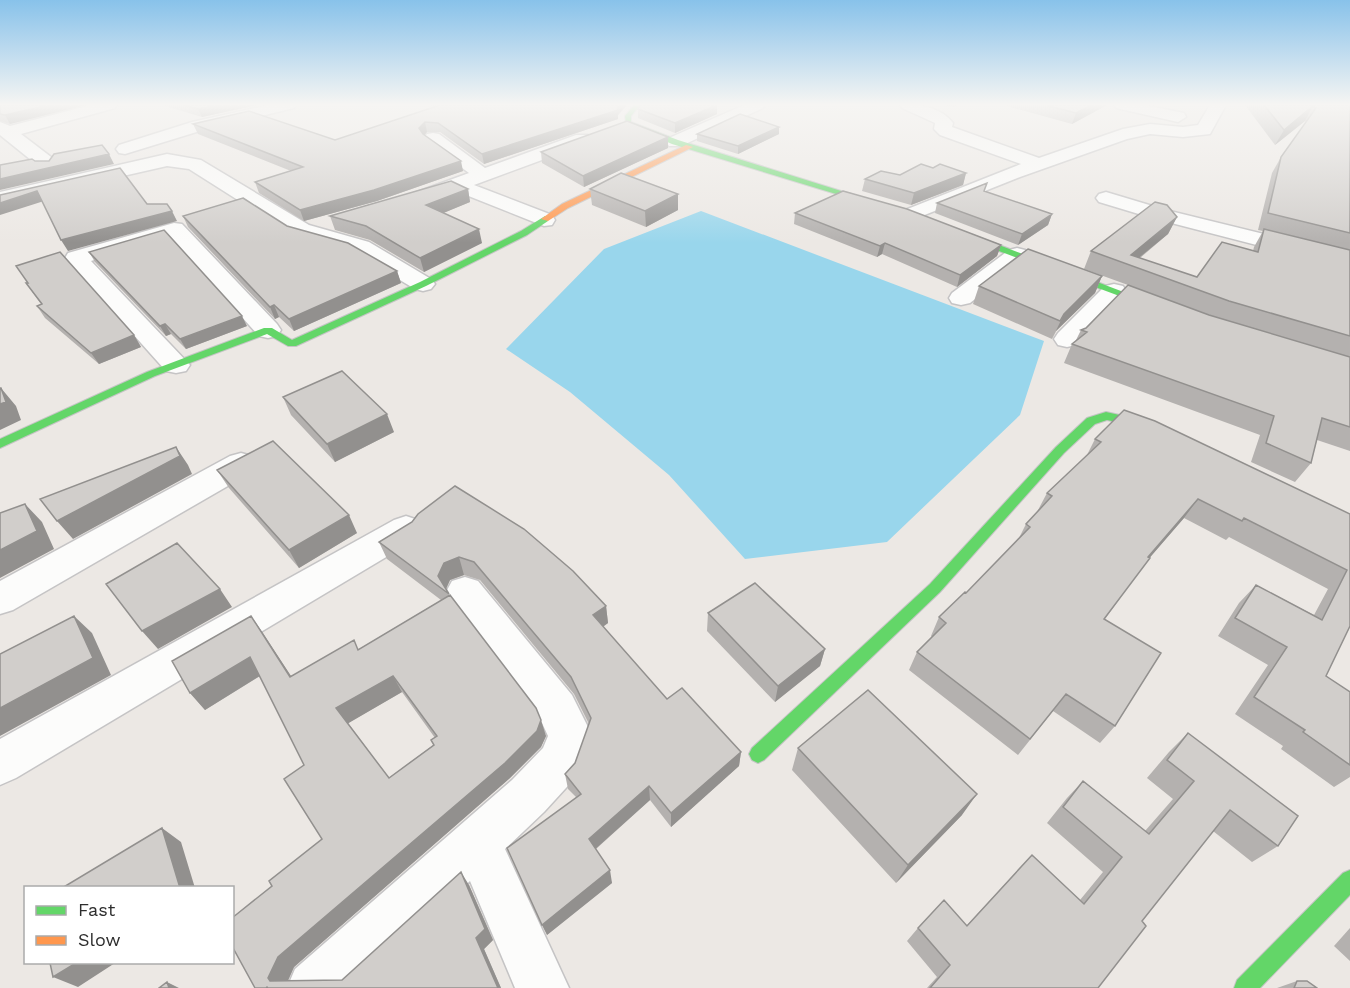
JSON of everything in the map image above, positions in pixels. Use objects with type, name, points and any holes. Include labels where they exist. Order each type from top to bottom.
[{"type":"street","points":[[32,151],[48,164]]},
{"type":"street","points":[[451,151],[483,175]]},
{"type":"street","points":[[399,204],[550,151]]},
{"type":"street","points":[[176,365],[76,258],[174,229],[268,330],[292,344],[423,284],[524,233],[565,206],[671,151]]},
{"type":"street","points":[[702,151],[901,211],[1177,314]]},
{"type":"street","points":[[1004,151],[1039,164]]},
{"type":"street","points":[[901,211],[1076,151]]},
{"type":"street","points":[[27,169],[69,160]]},
{"type":"street","points":[[0,198],[167,160],[194,164],[301,230],[361,247],[423,284]]},
{"type":"street","points":[[457,184],[544,220]]},
{"type":"street","points":[[1106,198],[1159,214],[1350,262]]},
{"type":"street","points":[[0,217],[56,201]]},
{"type":"street","points":[[301,230],[334,222]]},
{"type":"street","points":[[961,298],[1017,255]]},
{"type":"street","points":[[1067,339],[1114,291]]},
{"type":"street","points":[[0,444],[176,365],[268,330]]},
{"type":"street","points":[[758,754],[934,588],[1060,450],[1091,421],[1106,416],[1171,438]]},
{"type":"street","points":[[0,598],[240,464]]},
{"type":"street","points":[[0,763],[406,529]]},
{"type":"street","points":[[314,988],[528,796],[560,762],[570,735],[557,710],[465,592]]},
{"type":"street","points":[[477,842],[542,988]]},
{"type":"street","points":[[1245,988],[1350,880]]},
{"type":"water","points":[[701,211],[1044,341],[1020,415],[887,542],[745,559],[669,475],[570,392],[506,349],[604,249]]},
{"type":"building","points":[[69,151],[107,151],[109,154],[0,179],[0,165],[32,159],[49,161],[54,154]]},
{"type":"building","points":[[262,151],[447,151],[461,161],[374,190],[300,210],[255,182],[303,167]]},
{"type":"building","points":[[543,151],[637,151],[583,176],[541,152]]},
{"type":"building","points":[[1285,151],[1350,151],[1350,233],[1268,213],[1281,157]]},
{"type":"building","points":[[921,164],[933,168],[940,164],[966,173],[914,193],[865,179],[881,171],[900,175]]},
{"type":"building","points":[[120,168],[147,204],[167,204],[172,211],[61,240],[37,191],[0,203],[0,195]]},
{"type":"building","points":[[621,173],[678,194],[645,211],[590,189]]},
{"type":"building","points":[[451,181],[468,189],[426,205],[479,229],[420,258],[366,226],[330,216]]},
{"type":"building","points":[[987,183],[984,191],[1052,214],[1022,234],[937,203]]},
{"type":"building","points":[[843,191],[907,209],[1001,245],[960,275],[885,243],[880,246],[795,213]]},
{"type":"building","points":[[243,198],[287,226],[348,243],[397,271],[289,319],[274,305],[270,307],[183,216]]},
{"type":"building","points":[[1155,202],[1167,205],[1177,217],[1131,255],[1197,277],[1222,242],[1258,252],[1264,229],[1350,250],[1350,336],[1229,301],[1091,251]]},
{"type":"building","points":[[164,230],[242,316],[180,339],[165,324],[160,326],[89,252]]},
{"type":"building","points":[[1028,249],[1102,276],[1064,314],[1060,321],[979,286]]},
{"type":"building","points":[[60,252],[134,335],[91,353],[37,306],[42,304],[16,266]]},
{"type":"building","points":[[1128,285],[1209,315],[1350,357],[1350,427],[1322,418],[1311,463],[1266,443],[1274,416],[1072,344],[1087,332],[1081,330],[1086,328]]},
{"type":"building","points":[[342,371],[387,414],[327,444],[283,397]]},
{"type":"building","points":[[0,388],[6,402],[0,404]]},
{"type":"building","points":[[1124,410],[1155,421],[1350,514],[1350,626],[1326,676],[1350,692],[1350,765],[1303,732],[1305,730],[1254,697],[1287,647],[1235,618],[1256,585],[1322,620],[1347,570],[1244,518],[1242,521],[1198,499],[1148,557],[1150,558],[1104,619],[1161,653],[1115,726],[1066,694],[1030,739],[917,652],[946,623],[939,617],[966,593],[1030,527],[1026,524],[1052,496],[1047,493],[1101,442],[1095,439]]},
{"type":"building","points":[[273,441],[349,515],[289,550],[217,470]]},
{"type":"building","points":[[176,447],[180,456],[57,521],[40,499]]},
{"type":"building","points":[[455,486],[524,529],[573,571],[606,606],[593,615],[667,699],[682,688],[741,752],[671,813],[649,786],[589,839],[610,870],[542,925],[507,848],[581,794],[565,774],[575,763],[591,718],[571,677],[474,562],[459,557],[444,563],[438,576],[449,594],[379,542],[412,522],[418,514]]},
{"type":"building","points":[[25,504],[37,531],[0,550],[0,513]]},
{"type":"building","points":[[177,543],[220,589],[142,631],[106,584]]},
{"type":"building","points":[[755,583],[825,649],[778,686],[708,613]]},
{"type":"building","points":[[450,595],[536,708],[541,720],[537,731],[505,763],[278,957],[268,978],[270,981],[342,980],[461,872],[485,929],[476,938],[498,988],[255,988],[234,950],[234,916],[272,886],[269,881],[322,839],[284,779],[304,765],[250,657],[190,693],[172,661],[251,616],[290,677],[354,640],[358,650]],"holes":[[[393,676],[437,736],[431,740],[434,745],[389,778],[336,708]]]},
{"type":"building","points":[[74,616],[93,658],[0,708],[0,654]]},
{"type":"building","points":[[868,690],[977,794],[908,865],[798,748]]},
{"type":"building","points":[[1188,733],[1298,816],[1278,846],[1230,810],[1142,921],[1146,926],[1098,988],[930,988],[950,965],[918,928],[944,900],[967,926],[1032,855],[1084,904],[1122,857],[1063,807],[1083,781],[1149,834],[1194,781],[1167,760]]},
{"type":"building","points":[[162,828],[179,886],[65,886]]},
{"type":"building","points":[[50,964],[74,964],[53,977]]},
{"type":"building","points":[[1297,981],[1307,981],[1317,988],[1294,988]]},
{"type":"building","points":[[167,982],[169,988],[159,988]]},
{"type":"traffic: fast","points":[[705,151],[882,205]]},
{"type":"traffic: fast","points":[[0,444],[151,374],[268,330],[292,344],[423,284],[524,233],[545,219]]},
{"type":"traffic: fast","points":[[959,233],[1161,308]]},
{"type":"traffic: fast","points":[[758,754],[935,588],[1060,450],[1091,421],[1106,416],[1129,421],[1157,432]]},
{"type":"traffic: fast","points":[[1245,988],[1350,880]]},
{"type":"traffic: slow","points":[[545,219],[565,206],[680,151]]}]
